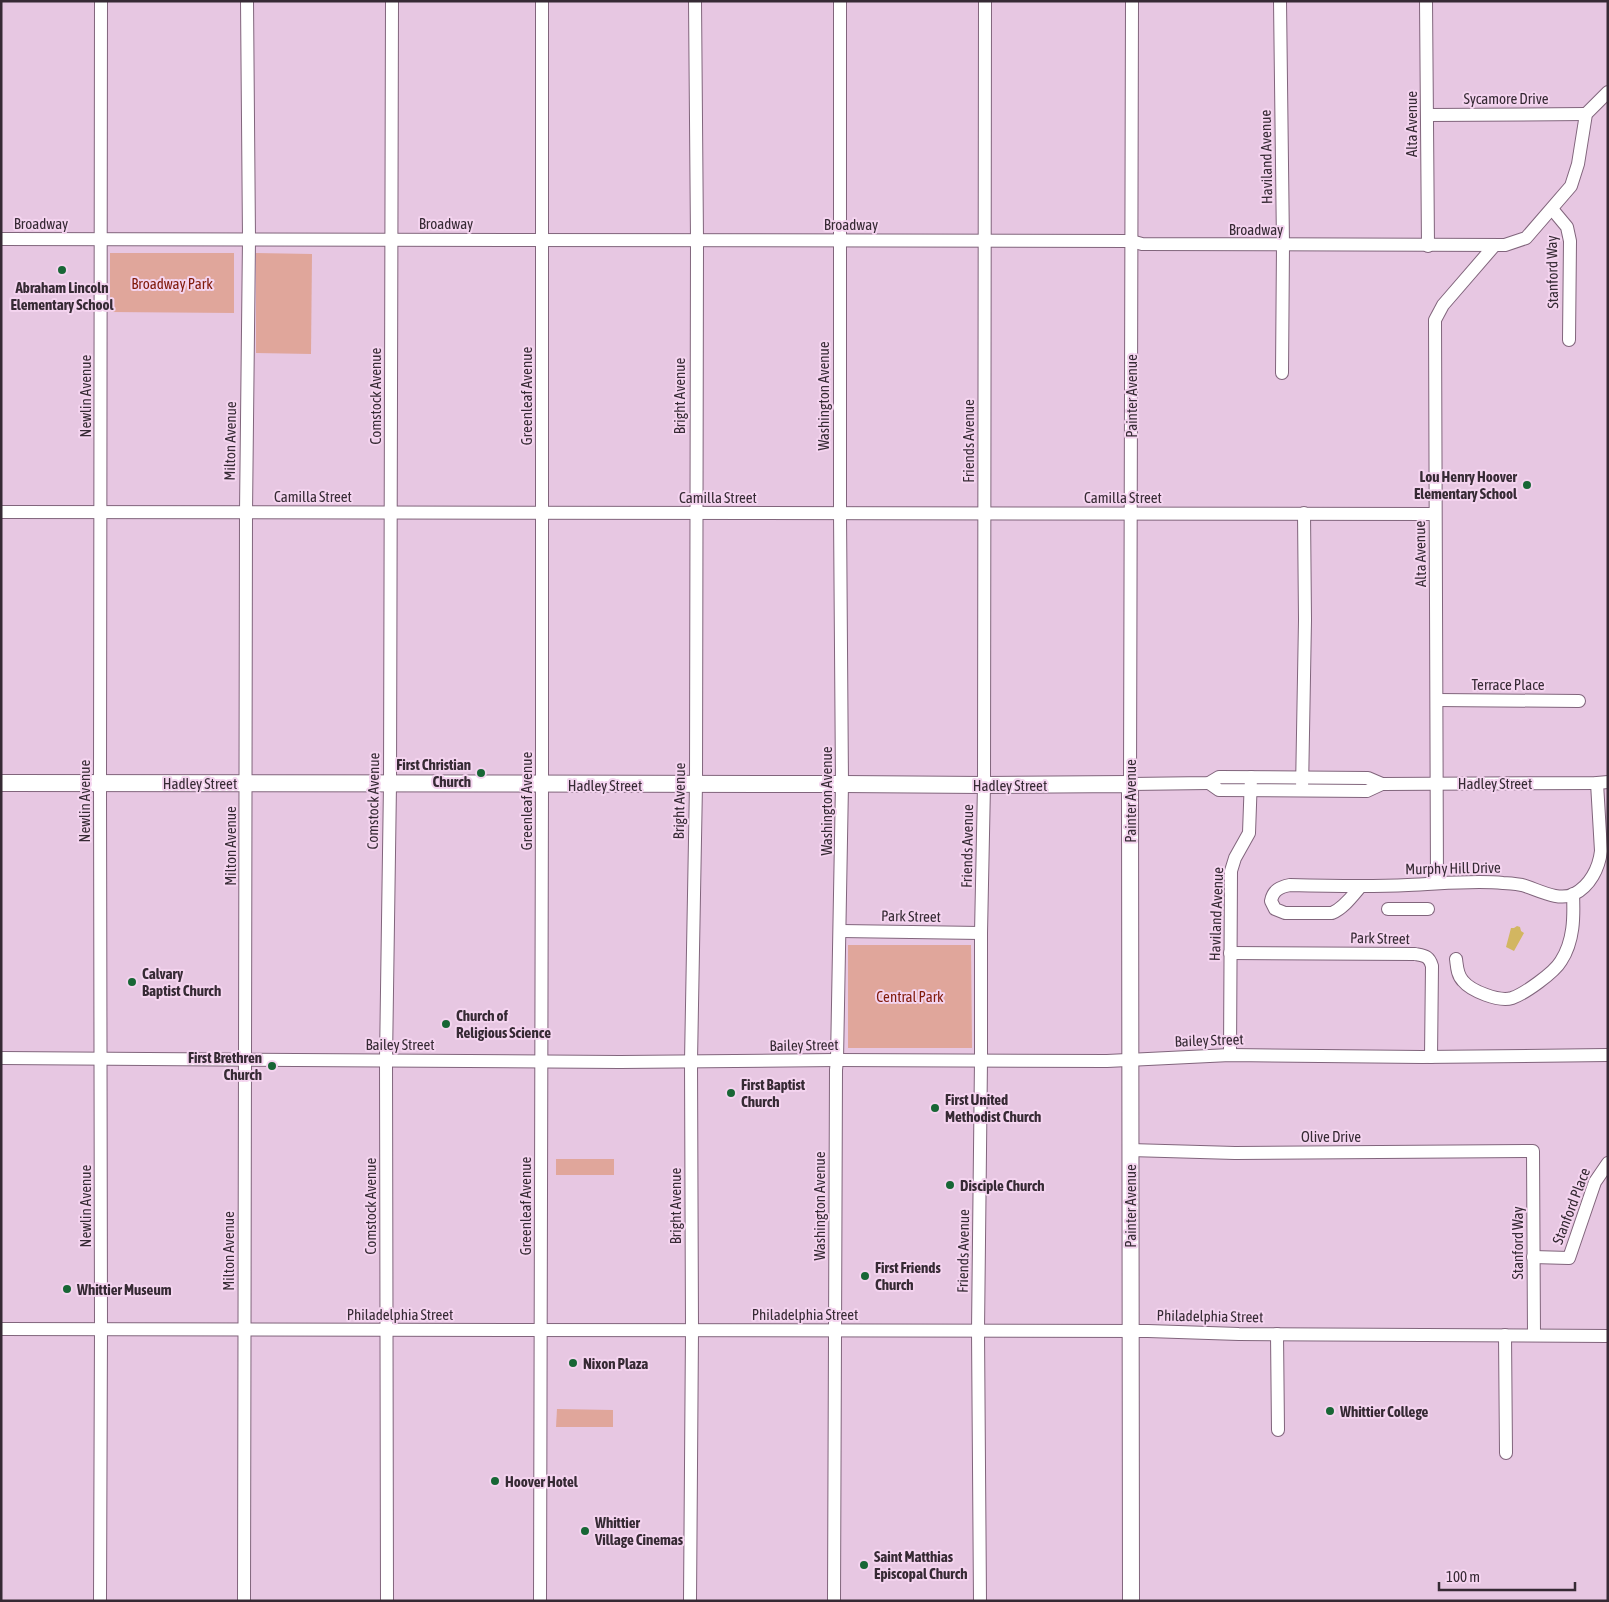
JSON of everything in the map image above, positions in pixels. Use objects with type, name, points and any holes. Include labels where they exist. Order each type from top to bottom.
[{"type":"main road","name":"Hadley Street","points":[[1,783],[1130,784]]},
{"type":"main road","name":"Painter Avenue","points":[[1130,784],[1131,1601]]},
{"type":"street","name":"Newlin Avenue","points":[[100,1601],[101,1]]},
{"type":"street","name":"Milton Avenue","points":[[244,1601],[247,1]]},
{"type":"street","name":"Comstock Avenue","points":[[387,1601],[386,1060],[390,784],[392,1]]},
{"type":"street","name":"Greenleaf Avenue","points":[[540,1601],[542,1]]},
{"type":"street","name":"Bright Avenue","points":[[690,1601],[691,1061],[696,784],[695,1]]},
{"type":"street","name":"Washington Avenue","points":[[834,1601],[836,1080],[841,931],[842,784],[839,240],[840,1]]},
{"type":"street","name":"Friends Avenue","points":[[980,1601],[978,1331],[984,785],[985,1]]},
{"type":"street","name":"Painter Avenue","points":[[1130,784],[1132,1]]},
{"type":"street","name":"Haviland Avenue","points":[[1280,1],[1283,245],[1282,373]]},
{"type":"street","name":"Alta Avenue","points":[[1426,1],[1428,246]]},
{"type":"street","points":[[1586,114],[1608,92]]},
{"type":"street","name":"Sycamore Drive","points":[[1427,114],[1586,114]]},
{"type":"street","name":"Broadway","points":[[1,239],[984,240],[1132,241],[1142,244],[1494,246],[1506,245],[1525,238],[1571,186],[1576,175],[1586,114]]},
{"type":"street","name":"Stanford Way","points":[[1552,209],[1567,227],[1570,241],[1569,340]]},
{"type":"street","name":"Alta Avenue","points":[[1437,883],[1436,320],[1443,305],[1494,246]]},
{"type":"street","name":"Camilla Street","points":[[1,512],[1436,514]]},
{"type":"street","points":[[1302,784],[1305,620],[1304,514]]},
{"type":"street","name":"Terrace Place","points":[[1437,700],[1579,701]]},
{"type":"street","name":"Hadley Street","points":[[1130,784],[1209,783],[1219,790],[1250,784],[1302,784],[1368,778],[1382,784],[1602,782]]},
{"type":"street","points":[[1456,959],[1459,976],[1463,982],[1488,995],[1504,999],[1520,994],[1547,976],[1561,962],[1573,929],[1573,894],[1587,883],[1596,871],[1605,851],[1602,782]]},
{"type":"street","name":"Haviland Avenue","points":[[1230,1055],[1231,871],[1235,858],[1249,834],[1250,784]]},
{"type":"street","name":"Murphy Hill Drive","points":[[1361,886],[1345,903],[1332,913],[1286,913],[1275,909],[1271,901],[1275,891],[1280,887],[1290,885],[1361,886],[1504,883],[1522,885],[1554,895],[1564,896],[1573,894]]},
{"type":"street","points":[[1409,885],[1410,909]]},
{"type":"street","points":[[1388,909],[1428,909]]},
{"type":"street","name":"Park Street","points":[[841,931],[981,933]]},
{"type":"street","name":"Park Street","points":[[1230,953],[1415,954],[1425,956],[1430,959],[1432,966],[1431,1057]]},
{"type":"street","name":"Bailey Street","points":[[1,1058],[764,1062],[837,1060],[1108,1061],[1230,1055],[1431,1057],[1608,1055]]},
{"type":"street","name":"Olive Drive","points":[[1130,1150],[1235,1153],[1533,1151]]},
{"type":"street","name":"Stanford Way","points":[[1533,1151],[1534,1335]]},
{"type":"street","name":"Stanford Place","points":[[1534,1256],[1569,1258],[1595,1182],[1608,1162]]},
{"type":"street","name":"Philadelphia Street","points":[[1,1329],[1130,1331],[1608,1336]]},
{"type":"street","points":[[1277,1334],[1278,1430]]},
{"type":"street","points":[[1505,1335],[1506,1453]]},
{"type":"green space","name":"Broadway Park","points":[[110,253],[234,253],[234,313],[110,312]]},
{"type":"green space","name":"Broadway Park","points":[[256,253],[312,254],[311,354],[256,353]]},
{"type":"green space","name":"Central Park","points":[[848,945],[971,945],[972,1048],[848,1048]]},
{"type":"green space","points":[[556,1159],[614,1159],[614,1175],[556,1175]]},
{"type":"green space","points":[[557,1409],[613,1410],[613,1427],[556,1427]]},
{"type":"shaded area","points":[[1517,926],[1524,933],[1514,951],[1506,947],[1511,928]]},
{"type":"place","name":"Abraham Lincoln Elementary School","points":[[62,270]]},
{"type":"place","name":"Lou Henry Hoover Elementary School","points":[[1527,485]]},
{"type":"place","name":"First Christian Church","points":[[481,773]]},
{"type":"place","name":"Calvary Baptist Church","points":[[132,982]]},
{"type":"place","name":"Church of Religious Science","points":[[446,1024]]},
{"type":"place","name":"First Brethren Church","points":[[272,1066]]},
{"type":"place","name":"First Baptist Church","points":[[731,1093]]},
{"type":"place","name":"First United Methodist Church","points":[[935,1108]]},
{"type":"place","name":"Disciple Church","points":[[950,1185]]},
{"type":"place","name":"First Friends Church","points":[[865,1276]]},
{"type":"place","name":"Whittier Museum","points":[[67,1289]]},
{"type":"place","name":"Nixon Plaza","points":[[573,1363]]},
{"type":"place","name":"Whittier College","points":[[1330,1411]]},
{"type":"place","name":"Hoover Hotel","points":[[495,1481]]},
{"type":"place","name":"Whittier Village Cinemas","points":[[585,1531]]},
{"type":"place","name":"Saint Matthias Episcopal Church","points":[[864,1565]]}]
